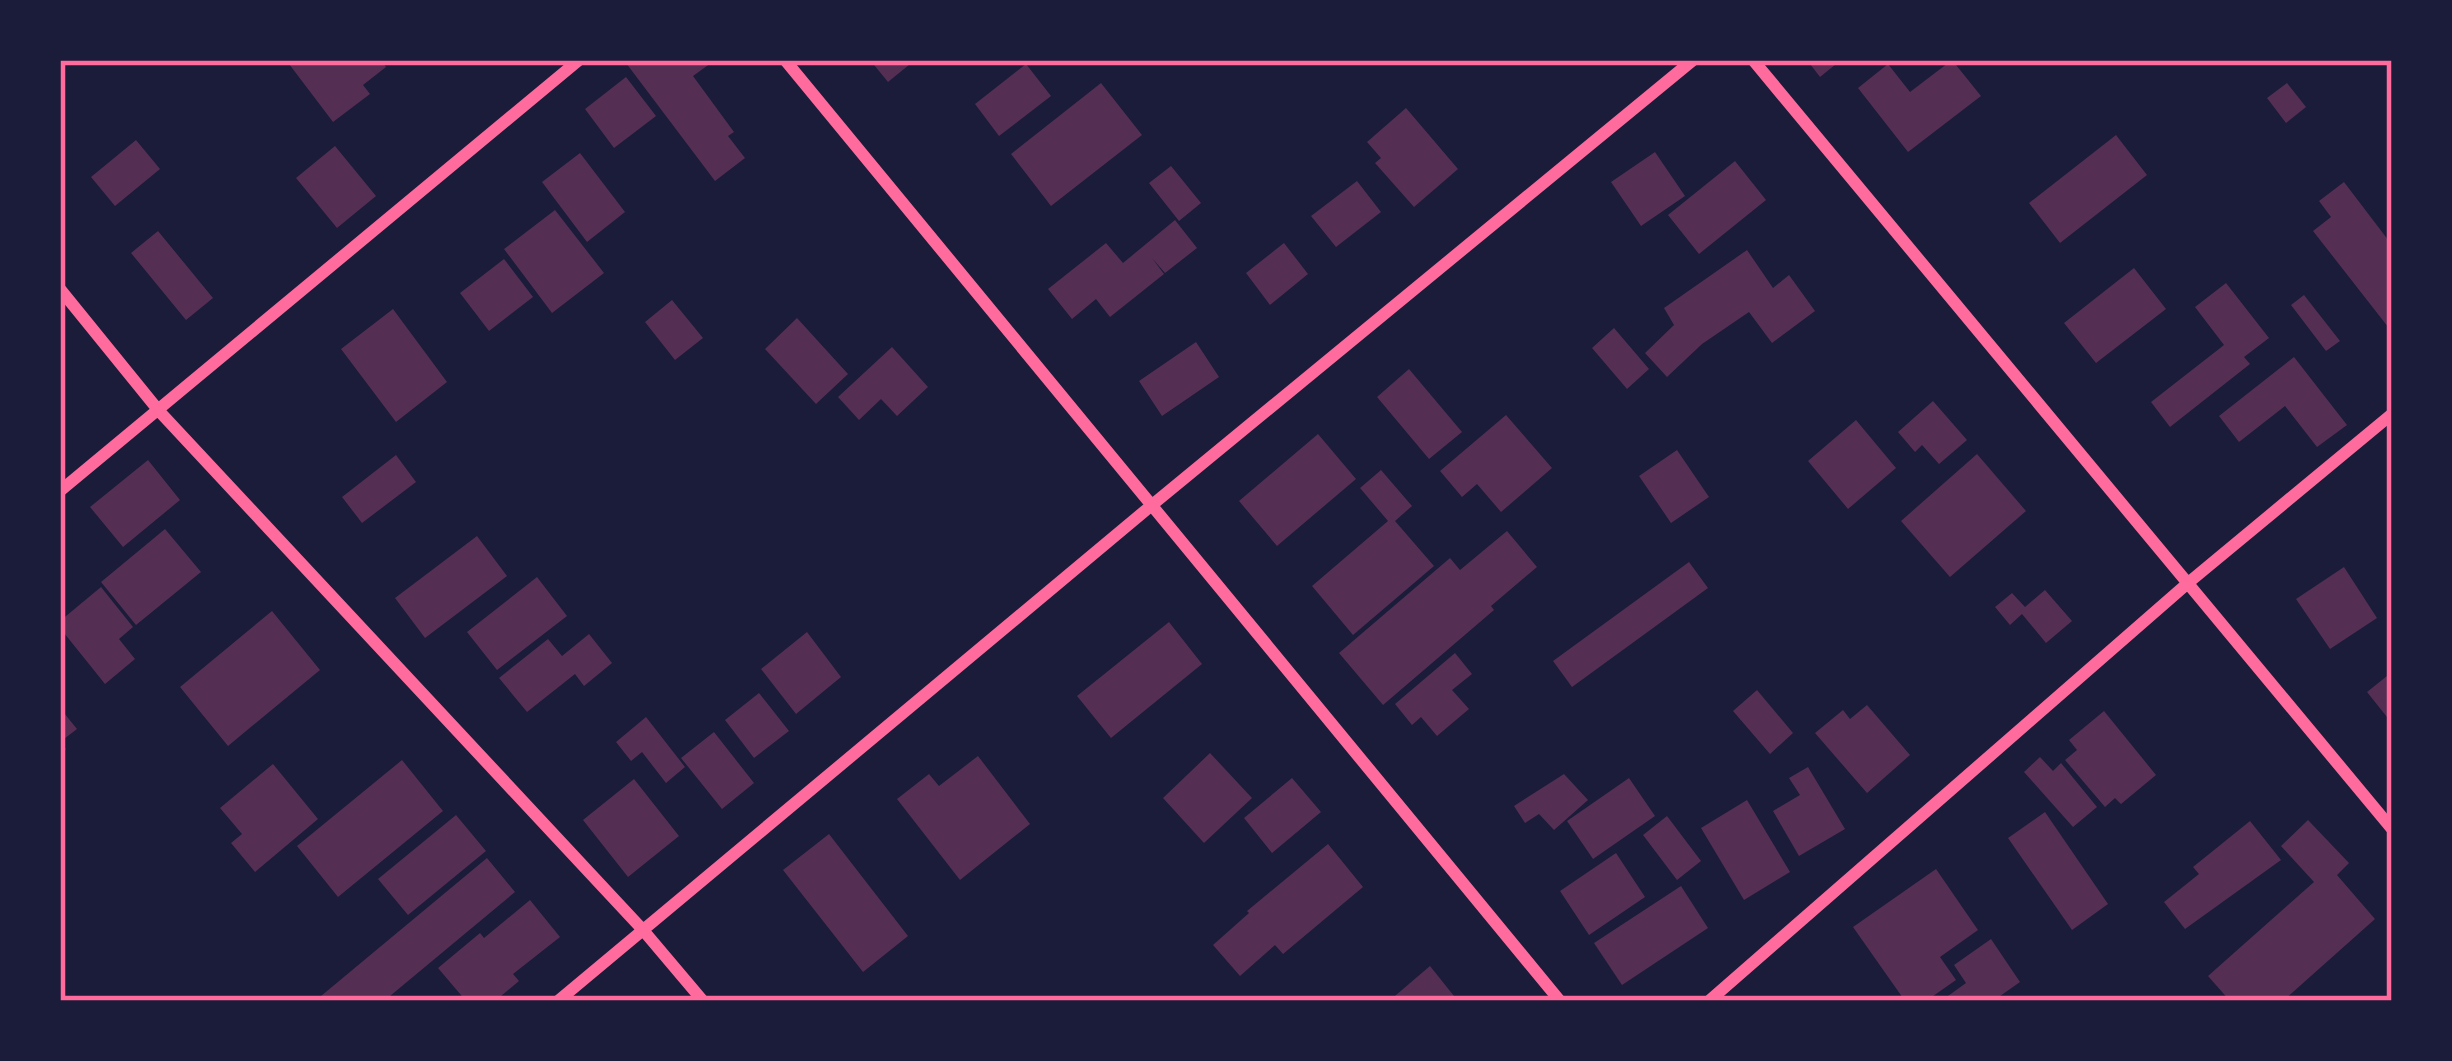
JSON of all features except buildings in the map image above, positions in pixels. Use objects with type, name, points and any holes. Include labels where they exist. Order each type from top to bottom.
[{"type":"street","points":[[60,491],[579,60]]},
{"type":"street","points":[[785,60],[1560,1001]]},
{"type":"street","points":[[558,1001],[1693,60]]},
{"type":"street","points":[[1754,60],[2392,829]]},
{"type":"street","points":[[60,289],[159,411],[643,929],[703,1001]]},
{"type":"street","points":[[1709,1001],[2188,584],[2392,414]]}]
